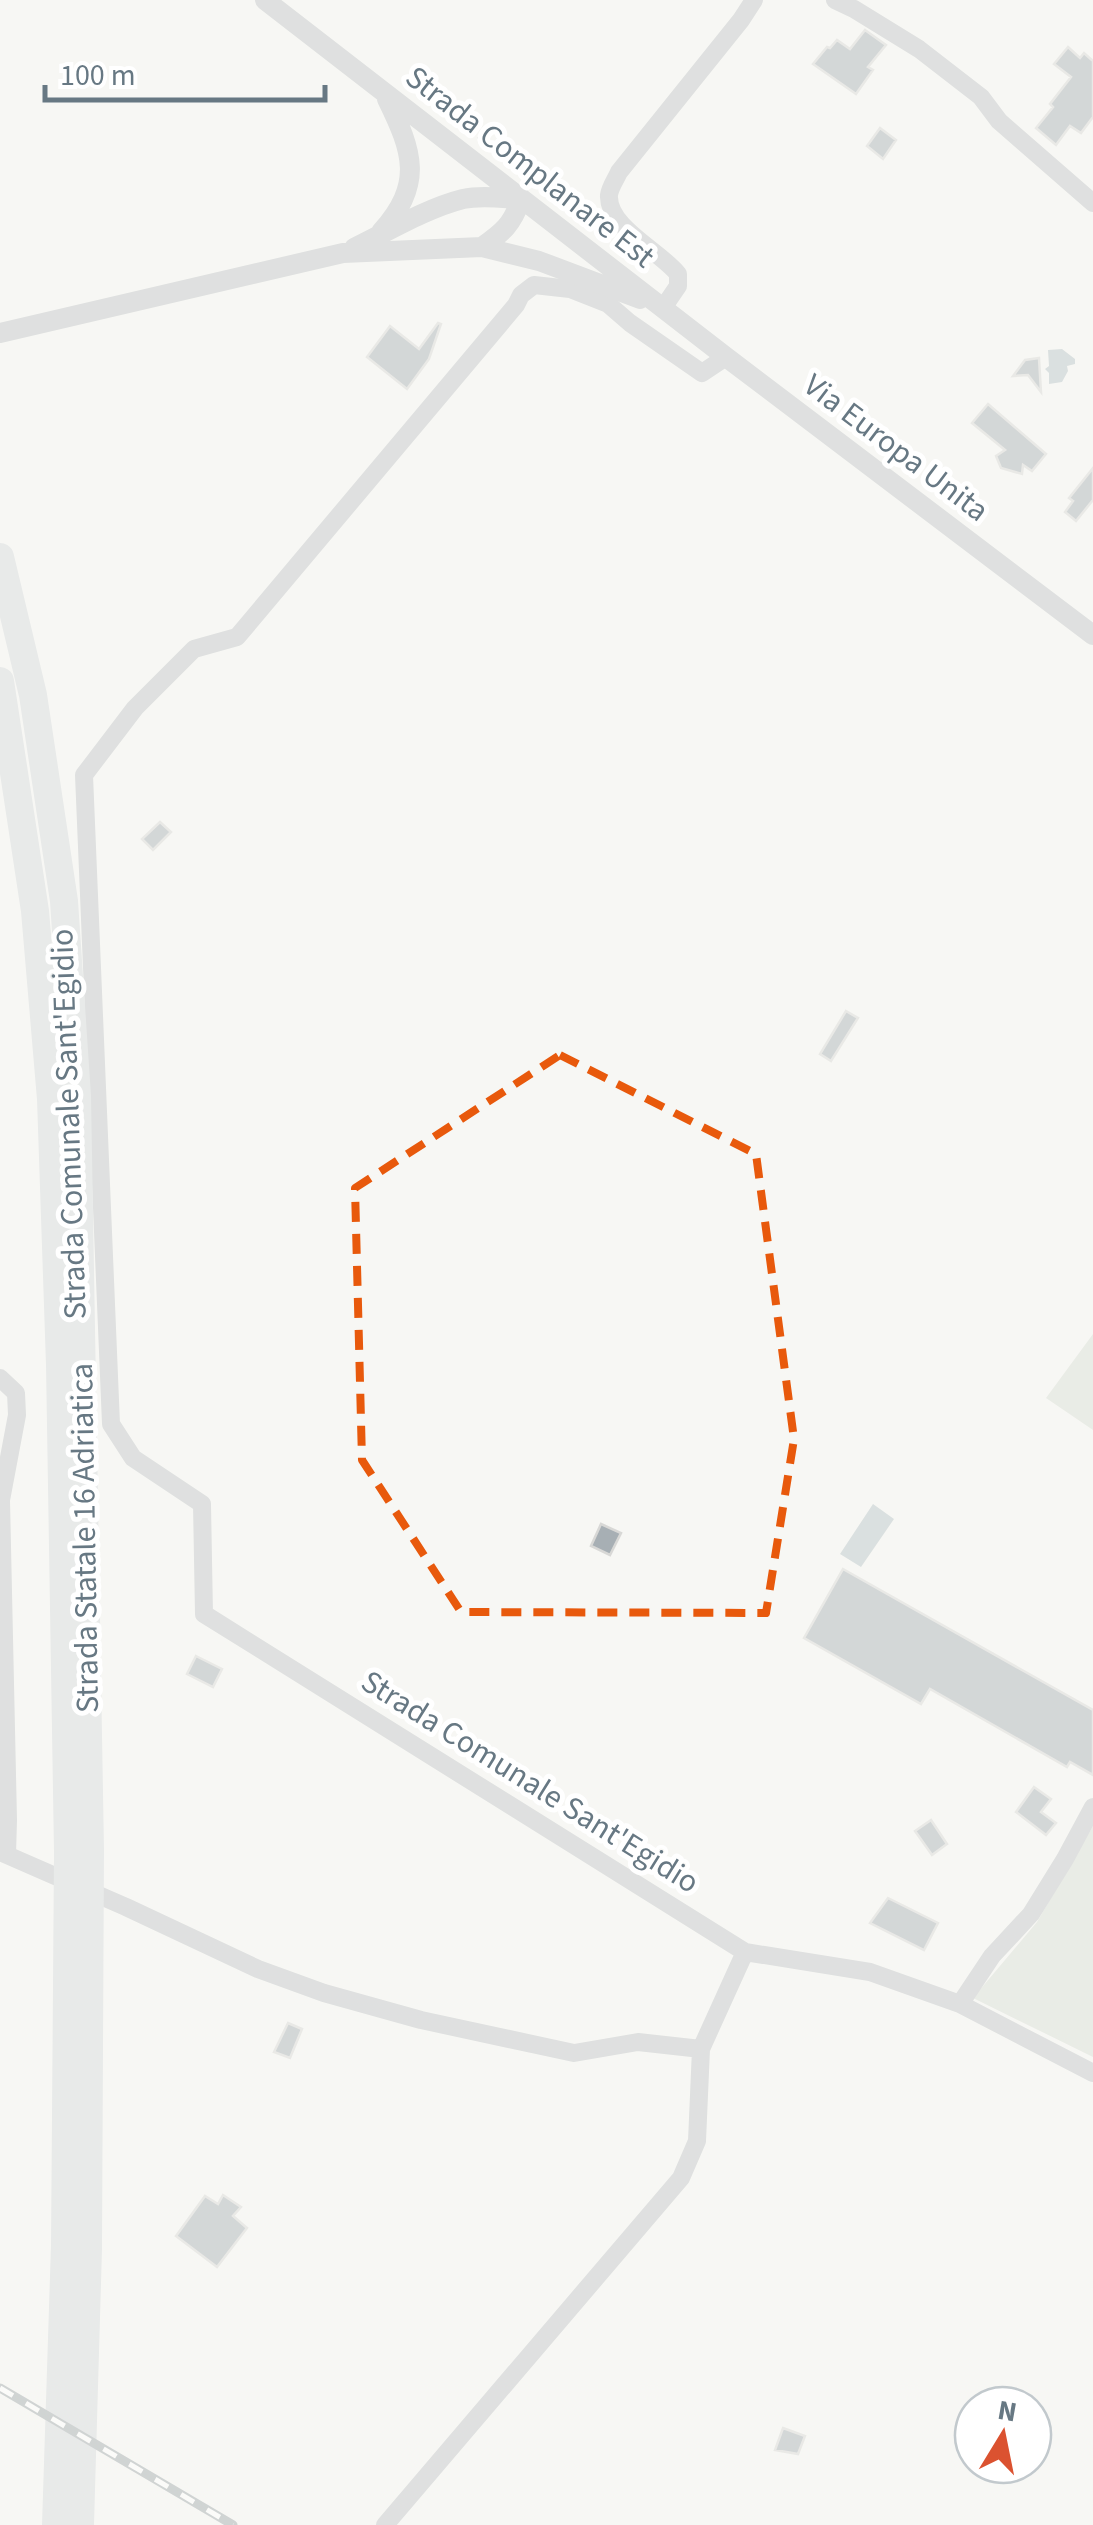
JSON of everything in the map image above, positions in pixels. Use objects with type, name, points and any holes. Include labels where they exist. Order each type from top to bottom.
[{"type":"highway","name":"Strada Statale 16 Adriatica","points":[[0,557],[36,714],[64,901],[74,1057],[83,1367],[76,2247],[68,2464],[56,2525]]},
{"type":"highway","name":"Strada Statale 16 Adriatica","points":[[0,681],[36,911],[51,1099],[79,1852]]},
{"type":"highway","name":"Strada Statale 16 Adriatica","points":[[68,2464],[80,2525]]},
{"type":"highway","points":[[40,2525],[68,2464]]},
{"type":"street","name":"Strada Complanare Est","points":[[265,0],[663,308]]},
{"type":"street","points":[[0,333],[343,254],[482,247],[539,262],[663,308],[678,286],[678,274],[669,262],[622,226],[612,212],[609,192],[619,172],[754,0]]},
{"type":"street","points":[[835,0],[920,49],[966,85],[999,121],[1093,203]]},
{"type":"street","points":[[376,237],[404,197],[411,160],[406,137],[384,93]]},
{"type":"street","points":[[343,254],[464,199],[521,200],[504,232],[482,247]]},
{"type":"street","name":"Strada Comunale Sant'Egidio","points":[[726,357],[702,373],[630,324],[608,304],[570,289],[534,284],[237,637],[194,648],[136,708],[84,775],[112,1424],[133,1458],[202,1504],[204,1614],[745,1952],[870,1972],[960,2004],[1093,2073]]},
{"type":"street","name":"Via Europa Unita","points":[[663,308],[1093,636]]},
{"type":"street","points":[[0,1378],[16,1392],[18,1415],[1,1500],[8,1820],[3,1854],[258,1970],[324,1993],[421,2020],[574,2053],[638,2042],[701,2049]]},
{"type":"street","points":[[960,2004],[992,1956],[1031,1914],[1093,1807]]},
{"type":"street","points":[[385,2525],[681,2178],[697,2142],[701,2049],[745,1952]]},
{"type":"highlighted area","points":[[560,1055],[756,1154],[794,1439],[766,1613],[461,1612],[362,1460],[355,1188]]},
{"type":"shaded area","points":[[1062,349],[1075,359],[1075,364],[1067,366],[1062,382],[1049,384],[1045,369],[1049,366],[1048,350]]},
{"type":"shaded area","points":[[1093,1334],[1093,1430],[1046,1398]]},
{"type":"shaded area","points":[[873,1504],[894,1519],[861,1567],[840,1554]]},
{"type":"shaded area","points":[[1093,1826],[1093,2057],[973,1998],[1037,1922]]},
{"type":"building","points":[[865,30],[886,45],[868,67],[873,70],[856,94],[813,64],[837,40],[850,49]]},
{"type":"building","points":[[1068,47],[1080,58],[1084,53],[1093,61],[1093,117],[1081,133],[1070,126],[1056,145],[1036,128],[1071,77],[1054,64]]},
{"type":"building","points":[[880,128],[896,140],[883,159],[867,146]]},
{"type":"building","points":[[441,324],[429,359],[407,389],[367,357],[390,326],[419,349]]},
{"type":"building","points":[[1039,358],[1041,392],[1028,375],[1013,376],[1025,360]]},
{"type":"building","points":[[988,404],[1046,454],[1032,471],[1023,465],[1022,474],[1001,468],[996,456],[1005,450],[972,423]]},
{"type":"building","points":[[1093,468],[1093,500],[1076,521],[1065,512],[1073,501],[1069,498]]},
{"type":"building","points":[[160,822],[171,832],[153,850],[142,839]]},
{"type":"building","points":[[846,1011],[858,1018],[831,1061],[820,1054]]},
{"type":"building","points":[[601,1524],[621,1533],[610,1555],[591,1546]]},
{"type":"building","points":[[843,1569],[1093,1710],[1093,1775],[1070,1762],[1067,1767],[930,1689],[921,1704],[804,1638]]},
{"type":"building","points":[[196,1656],[222,1669],[213,1687],[187,1674]]},
{"type":"building","points":[[1034,1787],[1051,1799],[1041,1812],[1056,1823],[1046,1835],[1016,1812]]},
{"type":"building","points":[[931,1820],[947,1844],[932,1855],[915,1831]]},
{"type":"building","points":[[888,1898],[938,1923],[924,1950],[870,1923]]},
{"type":"building","points":[[288,2023],[302,2029],[290,2058],[274,2052]]},
{"type":"building","points":[[223,2195],[241,2207],[233,2216],[247,2228],[217,2267],[176,2236],[205,2196],[218,2204]]},
{"type":"building","points":[[783,2428],[805,2436],[798,2454],[775,2450]]},
{"type":"railway","points":[[0,2388],[233,2525]]}]
